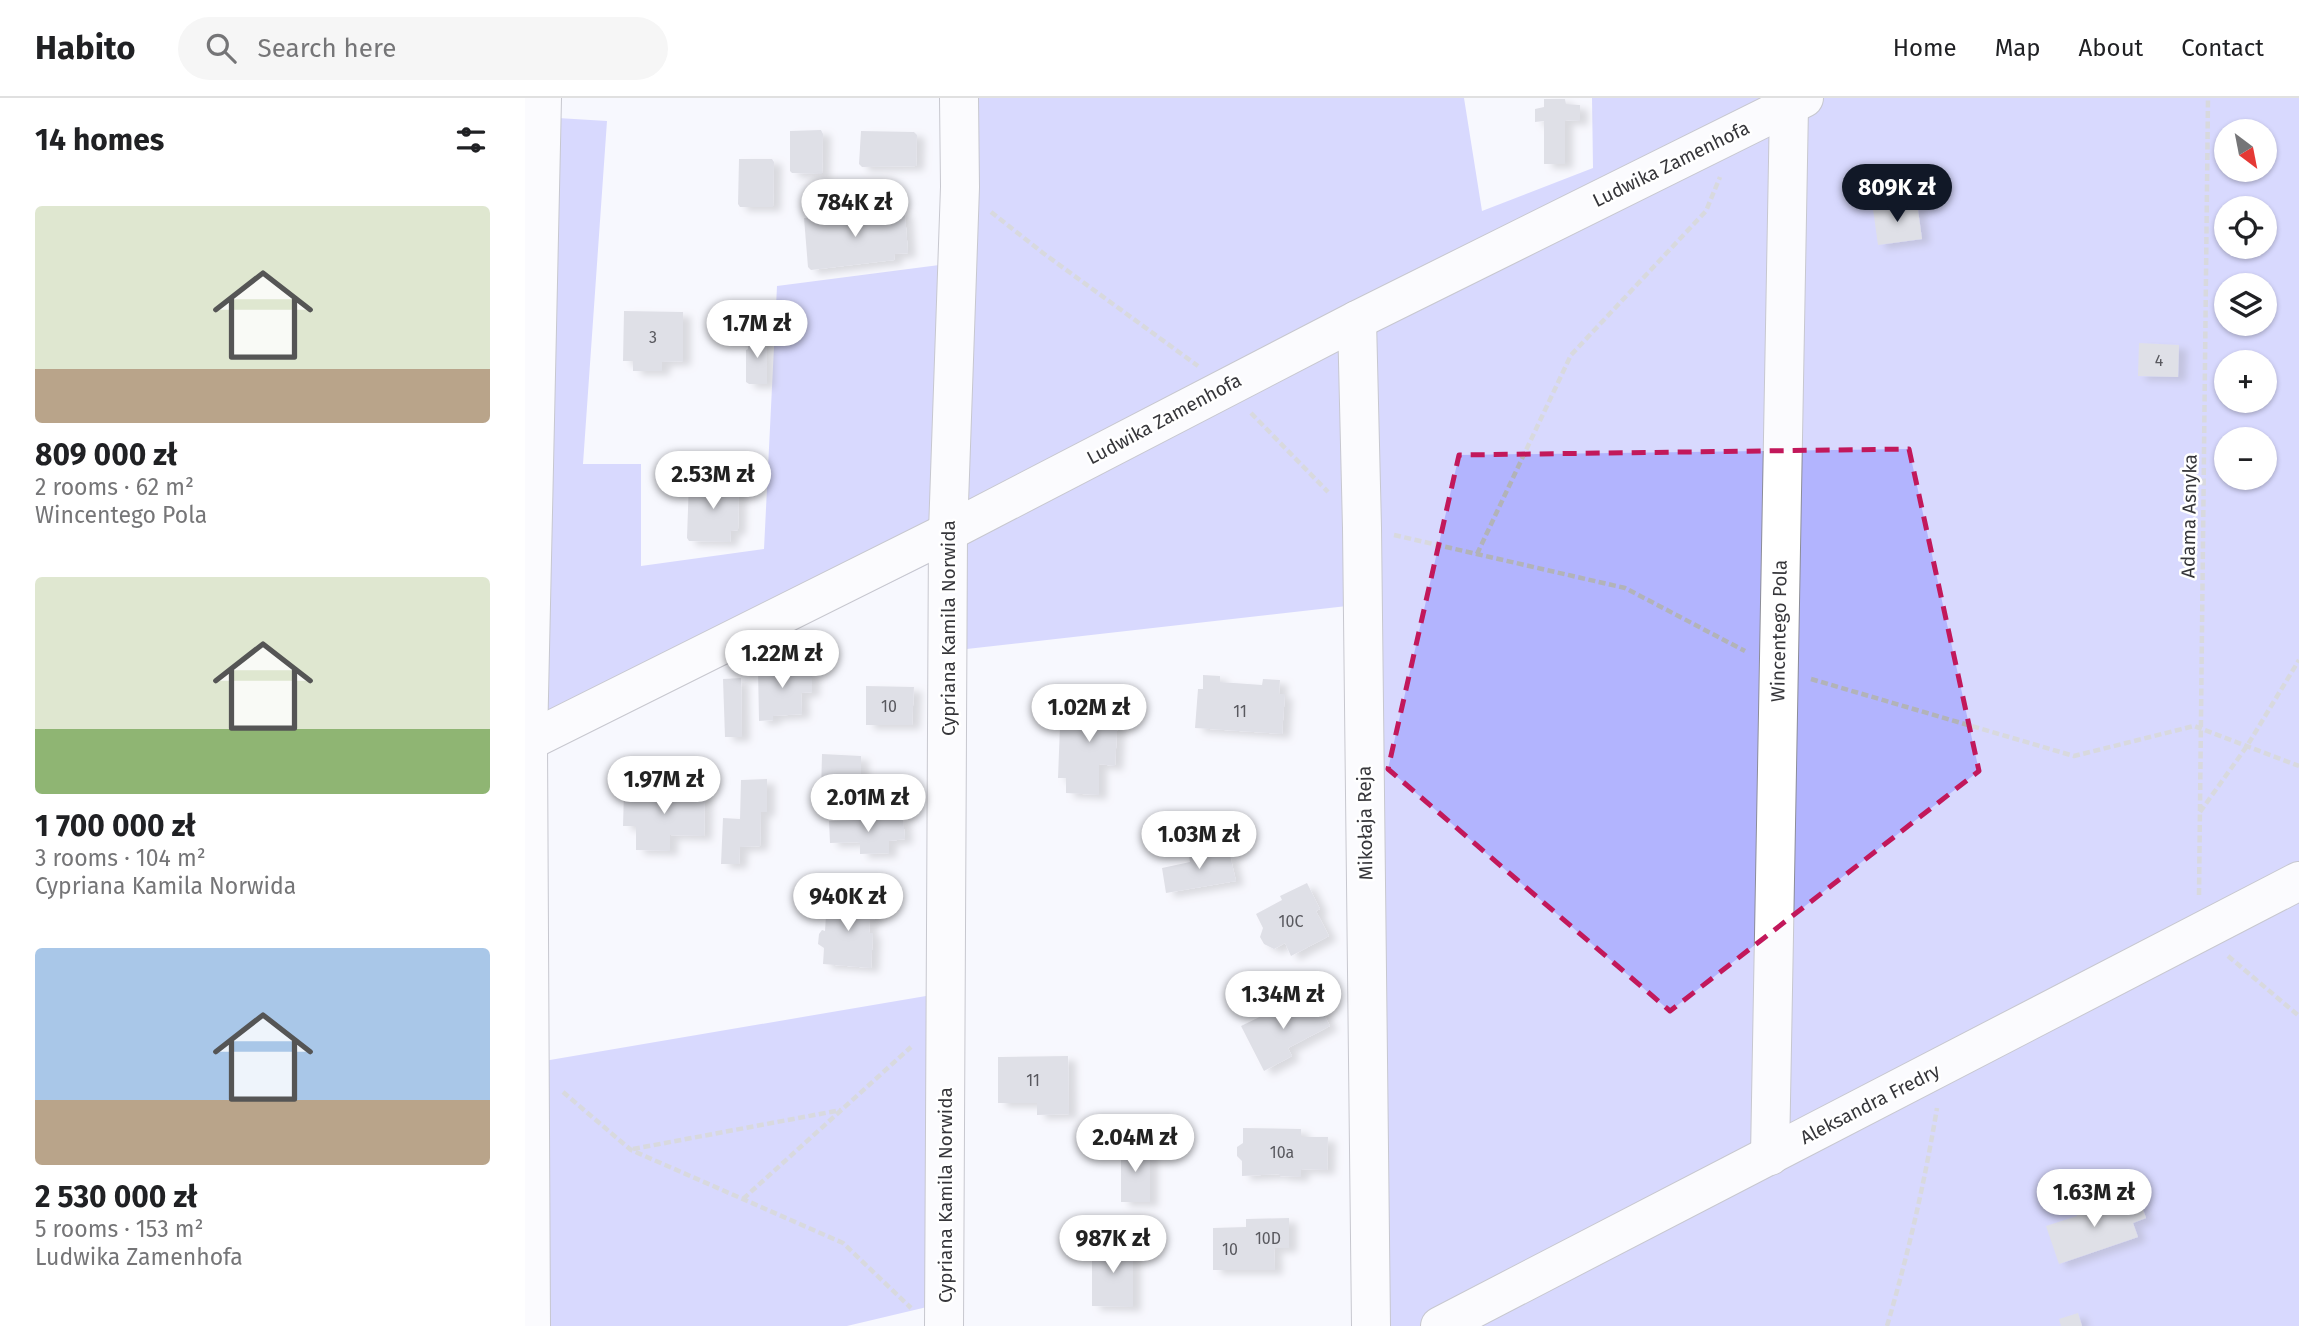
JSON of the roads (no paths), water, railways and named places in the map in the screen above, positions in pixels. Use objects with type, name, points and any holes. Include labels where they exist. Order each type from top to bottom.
[{"type":"street","points":[[531,1326],[526,742],[543,98]]},
{"type":"street","name":"Cypriana Kamila Norwida","points":[[932,1321],[946,1015],[949,532],[960,187],[959,98]]},
{"type":"street","name":"Ludwika Zamenhofa","points":[[526,742],[949,532],[1357,320],[1797,102]]},
{"type":"street","name":"Wincentego Pola","points":[[1770,1156],[1778,669],[1797,102]]},
{"type":"street","name":"Mikołaja Reja","points":[[1357,320],[1362,528],[1371,1326]]},
{"type":"street","name":"Aleksandra Fredry","points":[[1440,1326],[2299,881]]}]
